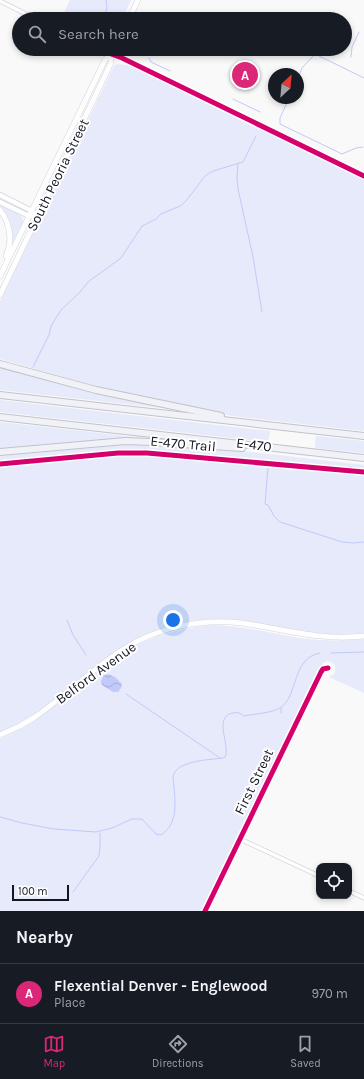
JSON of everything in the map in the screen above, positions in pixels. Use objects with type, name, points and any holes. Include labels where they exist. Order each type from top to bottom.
[{"type":"highway","points":[[2,364],[96,390],[252,423]]},
{"type":"highway","name":"E-470","points":[[0,395],[364,436]]},
{"type":"highway","name":"E-470","points":[[0,417],[364,458]]},
{"type":"highway","points":[[0,452],[115,442],[152,442],[245,448],[263,447]]},
{"type":"main road","points":[[132,12],[138,0]]},
{"type":"main road","name":"South Peoria Street","points":[[0,276],[104,60],[108,56]]},
{"type":"main road","name":"South Peoria Street","points":[[0,295],[111,63],[112,56]]},
{"type":"main road","points":[[0,210],[6,220],[10,235],[9,248],[3,262],[3,269]]},
{"type":"main road","name":"Belford Avenue","points":[[0,736],[35,717],[120,651],[140,640],[170,629],[192,624],[224,622],[311,636],[364,636]]},
{"type":"street","points":[[0,2],[21,12]]},
{"type":"street","points":[[119,56],[364,176]]},
{"type":"street","points":[[0,195],[32,211],[38,217]]},
{"type":"street","points":[[0,202],[29,216],[38,217]]},
{"type":"street","name":"First Street","points":[[205,911],[321,672],[323,669],[328,668]]},
{"type":"street","points":[[240,839],[316,875]]},
{"type":"street","points":[[352,892],[364,898]]},
{"type":"shaded area","points":[[70,0],[131,0],[125,12],[64,12]]},
{"type":"shaded area","points":[[117,64],[130,65],[364,179],[364,431],[232,416],[102,388],[0,359],[0,301],[114,66]]},
{"type":"shaded area","points":[[0,205],[23,218],[23,222],[12,244],[3,211]]},
{"type":"shaded area","points":[[0,367],[90,392],[171,409],[0,390]]},
{"type":"shaded area","points":[[0,400],[270,431],[268,442],[0,412]]},
{"type":"shaded area","points":[[0,422],[145,438],[145,440],[0,449]]},
{"type":"shaded area","points":[[316,436],[364,441],[364,453],[315,448]]},
{"type":"shaded area","points":[[146,444],[234,450],[364,465],[364,633],[309,633],[254,623],[212,619],[171,625],[148,634],[127,645],[30,717],[0,732],[0,456],[109,445]]},
{"type":"shaded area","points":[[213,625],[246,628],[307,639],[364,639],[364,693],[329,677],[335,673],[335,666],[329,662],[323,663],[203,911],[0,911],[0,739],[18,730],[49,710],[93,674],[135,646],[167,633]]},
{"type":"water","points":[[108,674],[115,677],[122,684],[118,692],[113,692],[102,685],[101,681],[103,676]]},
{"type":"waterway","points":[[106,0],[106,12]]},
{"type":"waterway","points":[[352,47],[359,32]]},
{"type":"waterway","points":[[302,68],[313,56]]},
{"type":"waterway","points":[[319,56],[364,78]]},
{"type":"waterway","points":[[149,58],[151,62],[170,71]]},
{"type":"waterway","points":[[233,99],[260,112]]},
{"type":"waterway","points":[[286,104],[280,118],[280,124],[342,154],[356,148],[363,147]]},
{"type":"waterway","points":[[33,367],[49,335],[51,326],[61,310],[88,282],[121,258],[142,226],[156,219],[161,214],[180,206],[186,201],[205,176],[213,171],[243,162],[256,136]]},
{"type":"waterway","points":[[238,163],[238,189],[253,257],[262,312]]},
{"type":"waterway","points":[[268,467],[265,504],[268,505],[274,516],[280,522],[342,542],[364,542]]},
{"type":"waterway","points":[[348,467],[364,469]]},
{"type":"waterway","points":[[67,620],[73,635],[86,655]]},
{"type":"waterway","points":[[331,653],[364,652]]},
{"type":"waterway","points":[[0,817],[54,829],[96,832],[112,828],[132,819],[142,819],[156,834],[161,835],[167,830],[174,816],[175,800],[173,776],[176,771],[187,764],[202,760],[225,757],[226,746],[223,726],[226,716],[232,713],[239,713],[244,716],[268,712],[280,708],[290,695],[304,662],[311,656],[320,653]]},
{"type":"waterway","points":[[126,694],[220,758]]},
{"type":"waterway","points":[[281,708],[281,713]]},
{"type":"waterway","points":[[73,892],[99,856],[100,833]]},
{"type":"cycle path","points":[[117,56],[364,176]]},
{"type":"cycle path","name":"E-470 Trail","points":[[0,464],[118,453],[147,453],[364,472]]},
{"type":"cycle path","points":[[205,911],[321,672],[323,669],[328,668]]},
{"type":"place","name":"Flexential Denver - Englewood","points":[[245,75]]}]
